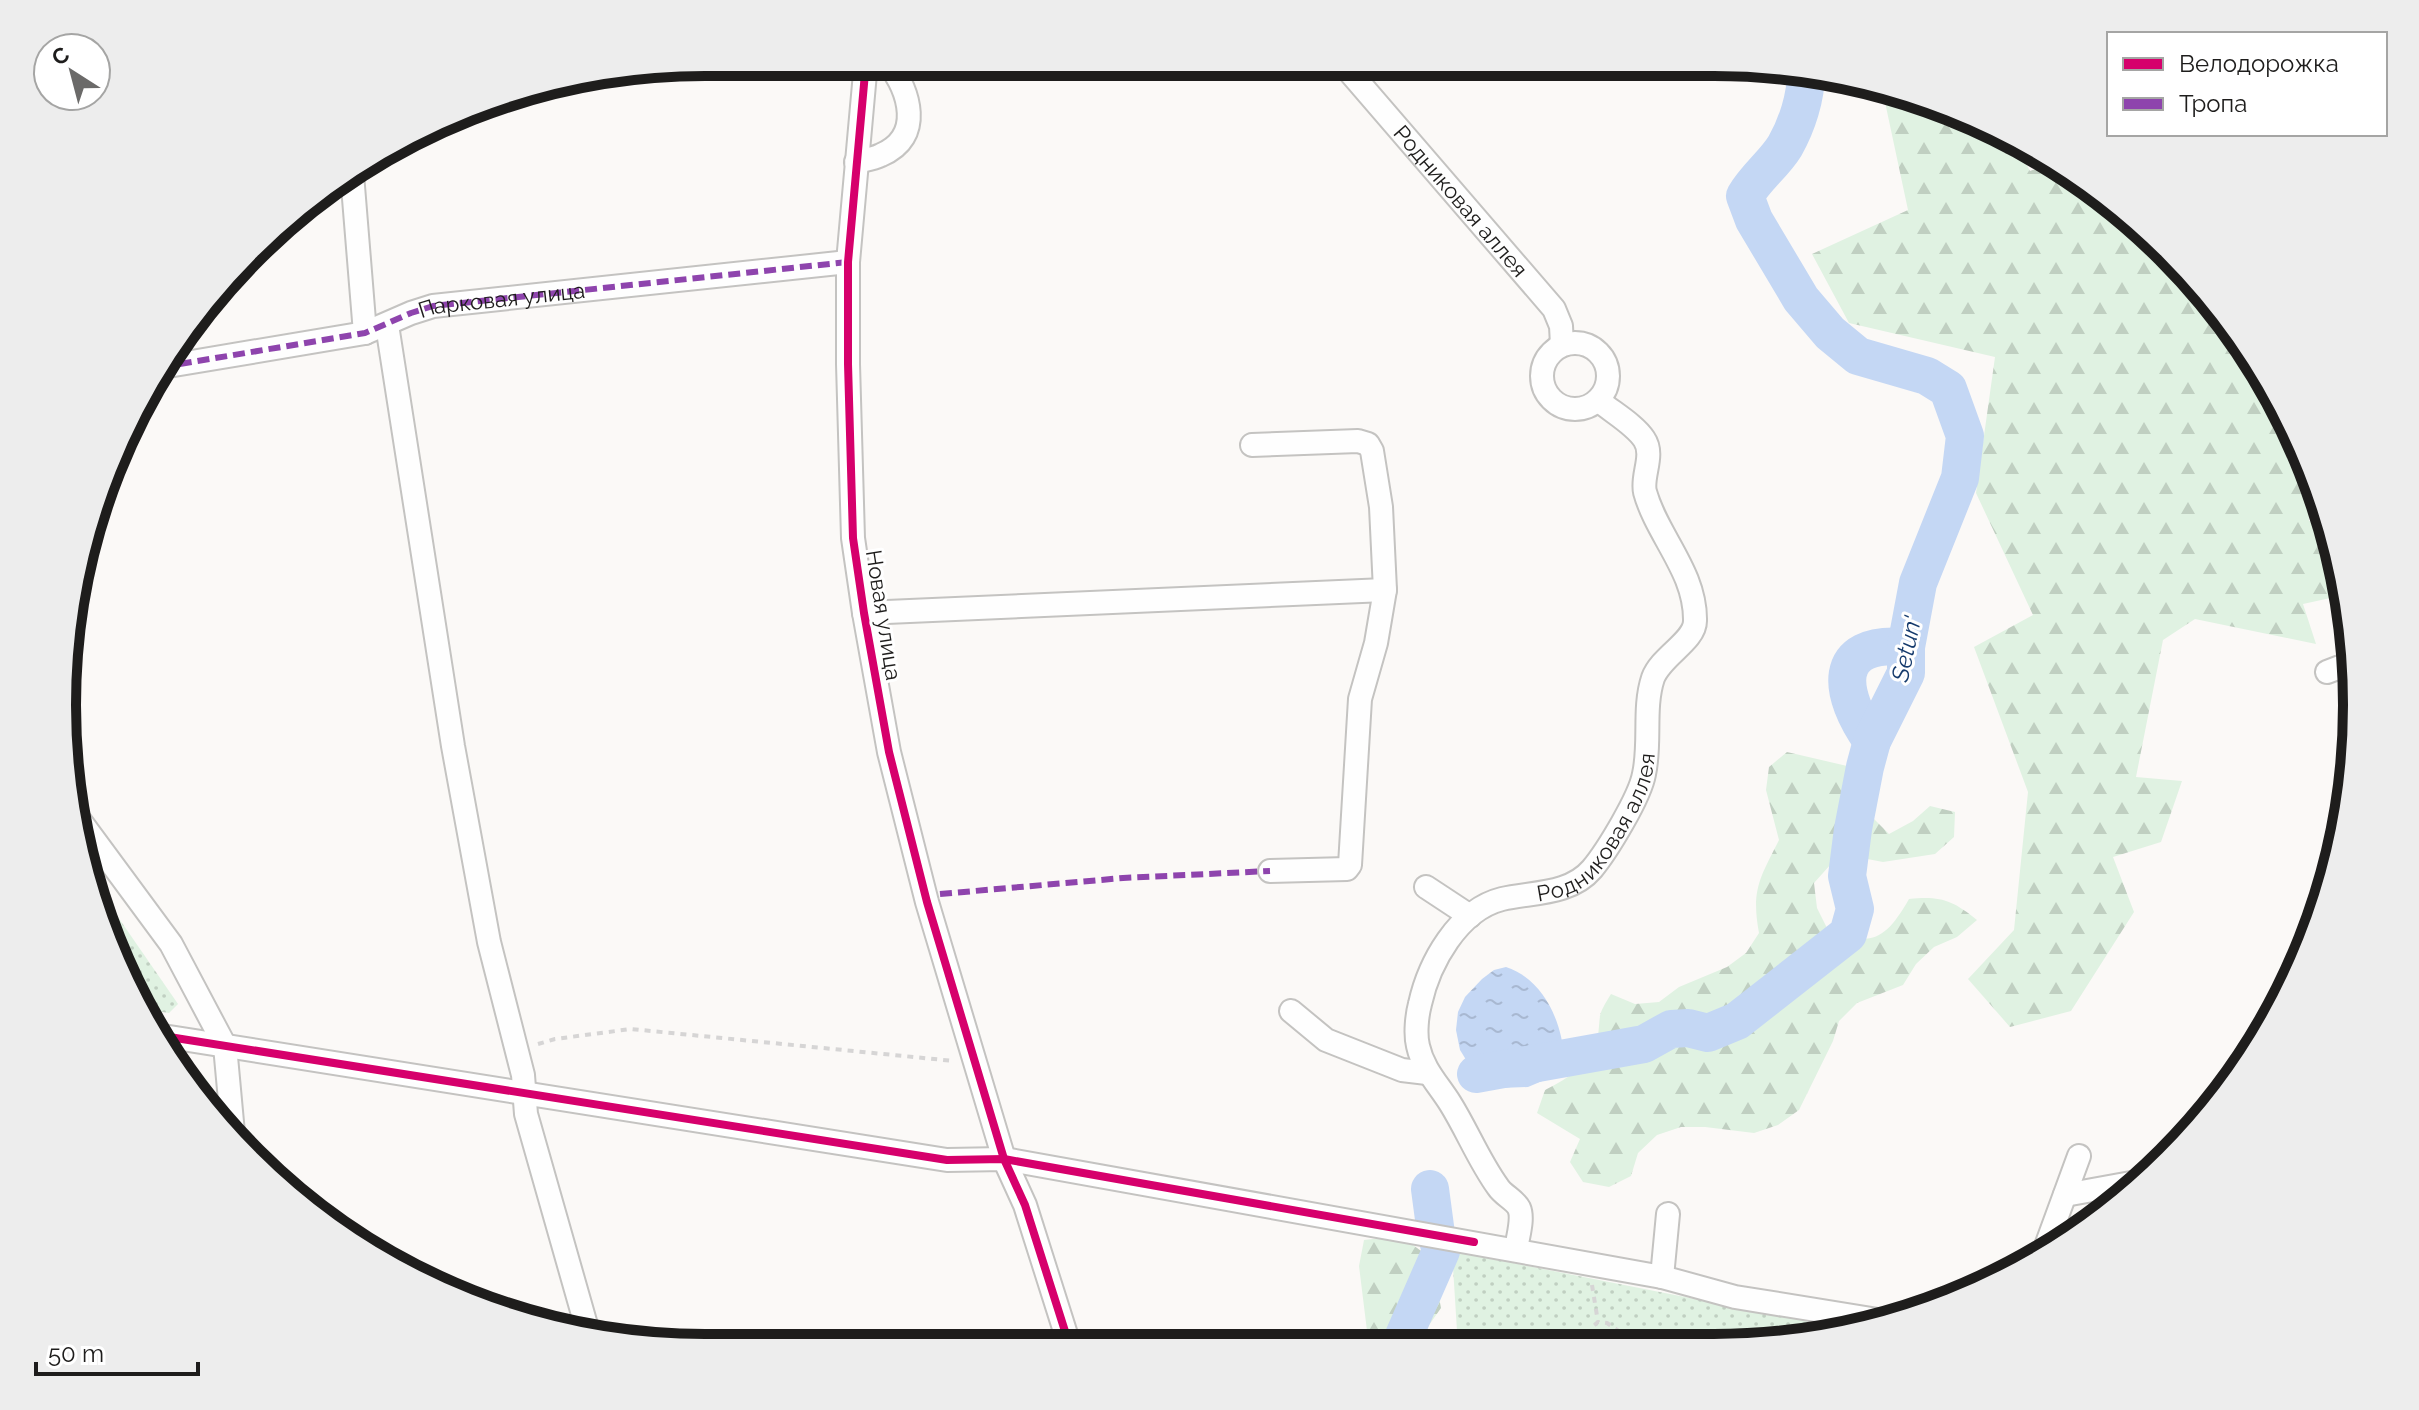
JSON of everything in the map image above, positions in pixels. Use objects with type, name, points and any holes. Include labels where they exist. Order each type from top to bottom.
[{"type":"street","name":"Новая улица","points":[[865,76],[848,262],[849,458],[853,538],[864,613],[889,752],[927,902],[1004,1159],[1025,1205],[1066,1334]]},
{"type":"street","points":[[856,162],[882,155],[896,146],[909,127],[910,105],[894,76]]},
{"type":"street","name":"Родниковая аллея","points":[[1353,76],[1554,309],[1561,326],[1562,345]]},
{"type":"street","points":[[353,184],[365,333]]},
{"type":"street","name":"Парковая улица","points":[[176,365],[365,333],[433,306],[848,262]]},
{"type":"street","points":[[387,325],[453,746],[489,942],[517,1050],[526,1114],[585,1323]]},
{"type":"street","points":[[1562,345],[1588,345],[1599,353],[1606,364],[1606,389],[1598,400],[1587,407],[1574,410],[1562,407],[1551,400],[1544,389],[1541,376],[1544,363],[1551,352],[1562,345]]},
{"type":"street","name":"Родниковая аллея","points":[[1516,1250],[1521,1213],[1518,1206],[1499,1190],[1449,1101],[1427,1073],[1417,1044],[1419,1006],[1428,975],[1455,931],[1470,916],[1499,900],[1570,885],[1591,871],[1617,830],[1644,775],[1652,681],[1659,663],[1689,636],[1695,623],[1683,567],[1651,509],[1644,488],[1648,446],[1644,437],[1598,400]]},
{"type":"street","points":[[1252,445],[1358,441],[1368,444],[1372,451],[1381,507],[1385,590],[1376,643],[1360,699],[1350,865],[1347,869],[1336,870],[1270,871]]},
{"type":"street","points":[[864,613],[1385,590]]},
{"type":"street","points":[[2327,672],[2342,666]]},
{"type":"street","points":[[89,833],[171,944],[225,1046],[232,1120]]},
{"type":"street","points":[[1426,887],[1470,916]]},
{"type":"street","points":[[1291,1011],[1326,1040],[1402,1070],[1427,1073]]},
{"type":"street","points":[[171,1037],[947,1160],[1004,1159],[1474,1242],[1662,1277],[1735,1297],[1859,1317]]},
{"type":"street","points":[[2050,1236],[2079,1156]]},
{"type":"street","points":[[2065,1195],[2120,1185]]},
{"type":"street","points":[[1662,1277],[1668,1214]]},
{"type":"path","points":[[517,1050],[555,1039],[631,1029],[932,1060],[974,1061]]},
{"type":"path","points":[[1588,1264],[1598,1322]]},
{"type":"path","points":[[1589,1334],[1598,1322],[1607,1323],[1623,1334]]},
{"type":"green space","points":[[1884,99],[1955,124],[2022,157],[2030,171],[2040,167],[2129,232],[2187,290],[2213,322],[2259,391],[2295,464],[2310,502],[2309,521],[2316,522],[2334,597],[2303,604],[2316,644],[2195,619],[2163,640],[2136,777],[2182,781],[2161,842],[2113,857],[2134,912],[2071,1011],[2010,1027],[1968,979],[2014,930],[2028,792],[1974,647],[2033,615],[1976,493],[1995,357],[1849,323],[1812,254],[1908,210]]},
{"type":"green space","points":[[1787,752],[1860,769],[1872,817],[1889,834],[1913,821],[1930,806],[1955,812],[1954,837],[1935,854],[1883,862],[1857,857],[1831,864],[1814,883],[1817,908],[1828,930],[1856,938],[1876,936],[1893,923],[1909,899],[1920,898],[1946,901],[1977,920],[1957,937],[1934,947],[1916,964],[1903,985],[1857,1003],[1839,1021],[1833,1041],[1799,1110],[1778,1125],[1754,1133],[1681,1127],[1657,1135],[1638,1153],[1631,1176],[1609,1187],[1583,1182],[1570,1162],[1580,1139],[1537,1113],[1545,1090],[1571,1075],[1591,1055],[1596,1046],[1602,1011],[1611,994],[1635,1004],[1659,1002],[1679,987],[1727,967],[1746,953],[1759,933],[1756,906],[1759,885],[1779,840],[1766,790],[1769,767]]},
{"type":"green space","points":[[107,902],[178,1004],[169,1013],[155,1011],[124,946]]},
{"type":"green space","points":[[193,1069],[203,1076],[215,1099],[206,1088]]},
{"type":"green space","points":[[1389,1237],[1413,1245],[1432,1259],[1441,1308],[1427,1328],[1430,1334],[1367,1334],[1359,1266],[1364,1240]]},
{"type":"green space","points":[[1452,1251],[1823,1324],[1755,1333],[1457,1334]]},
{"type":"water","points":[[1506,967],[1519,973],[1540,991],[1555,1016],[1562,1044],[1564,1058],[1547,1079],[1528,1087],[1500,1088],[1473,1071],[1460,1050],[1456,1030],[1458,1012],[1465,997],[1494,970]]},
{"type":"waterway","name":"Setun'","points":[[1476,1074],[1644,1044],[1671,1029],[1688,1028],[1708,1033],[1737,1021],[1848,934],[1855,909],[1847,876],[1865,767],[1872,741],[1906,673],[1906,647],[1918,583],[1960,478],[1965,436],[1948,389],[1927,376],[1858,356],[1830,333],[1801,299],[1754,220],[1745,196],[1781,153],[1797,120],[1806,83]]},
{"type":"waterway","points":[[1872,741],[1853,706],[1848,674],[1853,662],[1864,652],[1881,647],[1906,647]]},
{"type":"waterway","name":"Setun'","points":[[1405,1334],[1441,1251],[1430,1189]]},
{"type":"marked path","points":[[176,365],[365,333],[433,306],[848,262]]},
{"type":"marked path","points":[[940,894],[1123,878],[1270,871]]},
{"type":"cycle path","points":[[865,76],[848,262],[853,538],[864,613],[889,752],[927,902],[1004,1159],[1025,1205],[1066,1334]]},
{"type":"cycle path","points":[[171,1037],[947,1160],[1004,1159],[1474,1242]]}]
